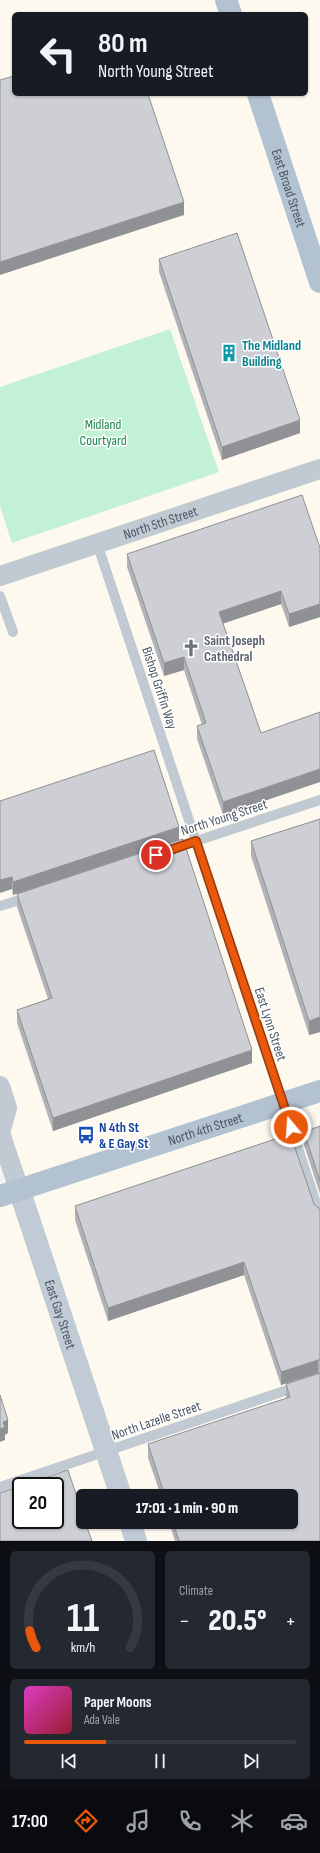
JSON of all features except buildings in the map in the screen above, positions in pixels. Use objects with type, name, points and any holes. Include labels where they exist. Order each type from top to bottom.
[{"type":"main road","points":[[226,0],[230,12]]},
{"type":"main road","name":"East Broad Street","points":[[259,96],[320,282]]},
{"type":"main road","name":"North 4th Street","points":[[9,1192],[320,1091]]},
{"type":"street","name":"North 5th Street","points":[[0,576],[320,469]]},
{"type":"street","name":"East Gay Street","points":[[0,1086],[7,1108],[0,1133],[9,1192],[106,1451],[119,1489]]},
{"type":"street","points":[[132,1529],[136,1541]]},
{"type":"lane","name":"Bishop Griffin Way","points":[[97,543],[196,841]]},
{"type":"lane","points":[[0,596],[13,632]]},
{"type":"lane","name":"North Young Street","points":[[162,853],[320,800]]},
{"type":"lane","name":"East Lynn Street","points":[[196,841],[320,1215]]},
{"type":"lane","points":[[0,906],[37,894]]},
{"type":"lane","name":"North Lazelle Street","points":[[0,1487],[320,1380]]},
{"type":"shaded area","points":[[0,0],[320,0],[320,1541],[0,1541],[0,1196],[18,1189],[0,1086]]},
{"type":"green space","name":"Midland Courtyard","points":[[170,329],[219,472],[12,543],[0,506],[0,387]]},
{"type":"place","name":"The Midland Building","points":[[229,353]]},
{"type":"place","name":"Saint Joseph Cathedral","points":[[191,648]]},
{"type":"place","name":"N 4th St & E Gay St","points":[[86,1135]]},
{"type":"route","points":[[156,855],[196,841],[291,1127]]}]
